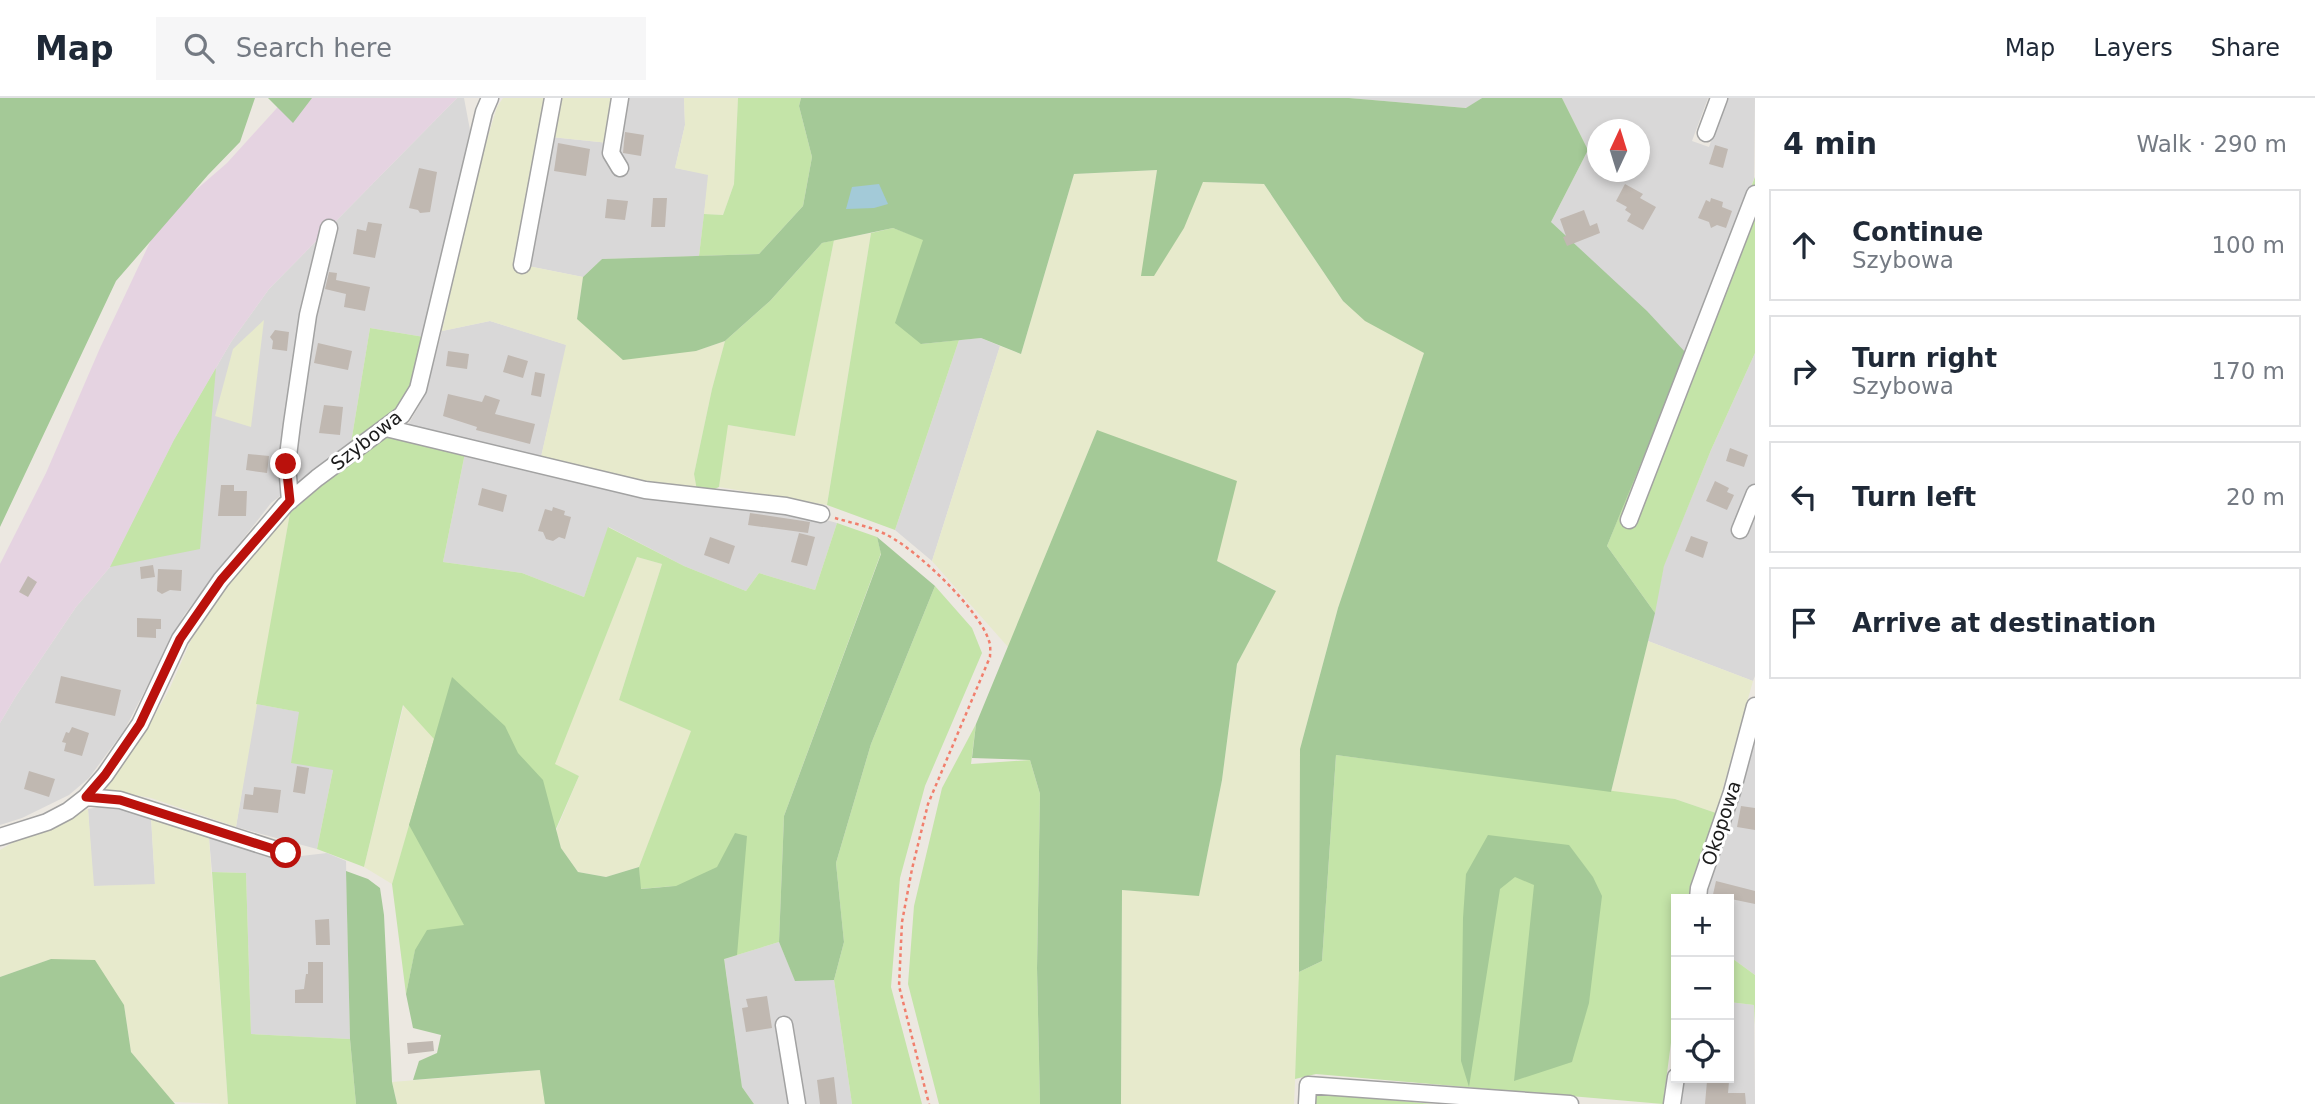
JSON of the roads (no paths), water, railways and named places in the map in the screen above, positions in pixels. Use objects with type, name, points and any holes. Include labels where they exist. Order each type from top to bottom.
[{"type":"street","name":"Szybowa","points":[[0,837],[47,822],[86,797],[105,775],[140,724],[180,639],[221,580],[290,501],[402,415],[418,389],[484,112],[490,98]]},
{"type":"street","points":[[522,265],[553,98]]},
{"type":"street","points":[[620,98],[611,153],[620,168]]},
{"type":"street","points":[[1706,133],[1719,98]]},
{"type":"street","points":[[1629,520],[1755,194]]},
{"type":"street","points":[[290,501],[286,464],[308,315],[329,228]]},
{"type":"street","points":[[386,428],[645,490],[786,506],[821,514]]},
{"type":"street","points":[[1740,530],[1755,493]]},
{"type":"street","name":"Okopowa","points":[[1698,894],[1732,792],[1755,706]]},
{"type":"street","points":[[86,797],[120,800],[286,853]]},
{"type":"street","points":[[784,1025],[797,1104]]},
{"type":"street","points":[[1672,1104],[1675,1083]]},
{"type":"street","points":[[1307,1104],[1308,1086],[1468,1100],[1570,1104]]},
{"type":"water","points":[[879,184],[888,204],[874,208],[846,209],[852,187]]}]
